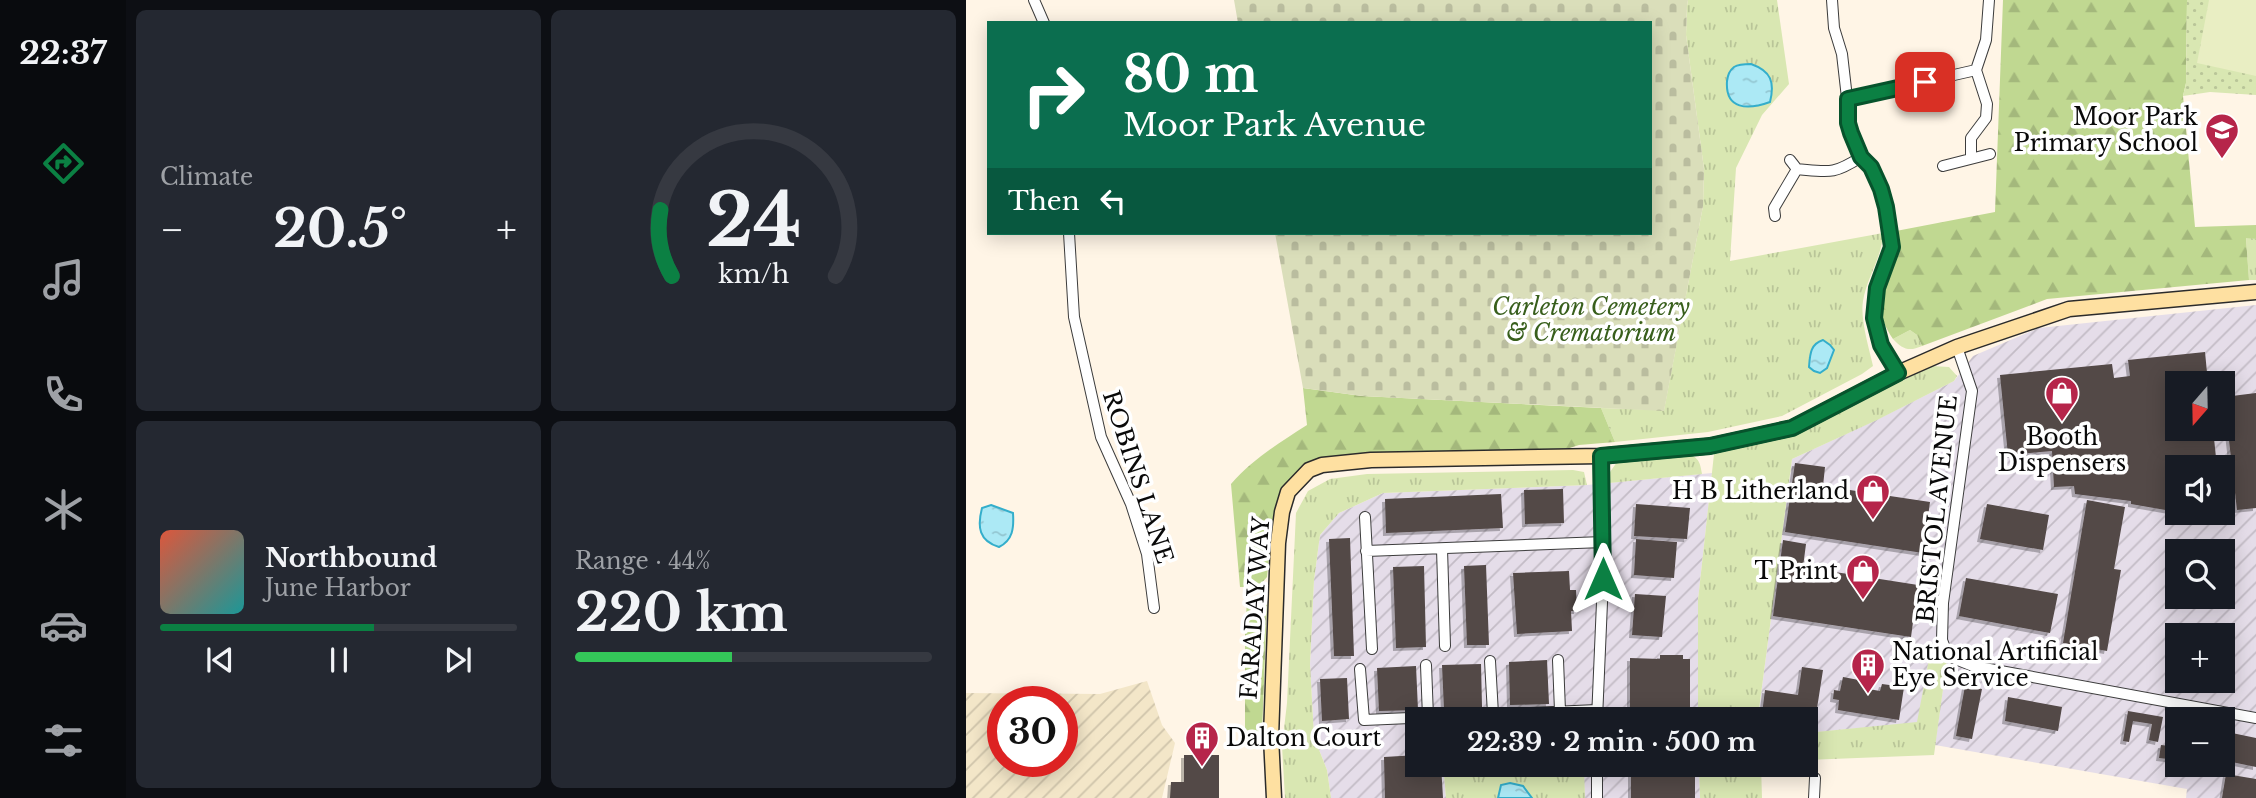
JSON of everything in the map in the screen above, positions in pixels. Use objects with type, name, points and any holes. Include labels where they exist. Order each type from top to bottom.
[{"type":"street","points":[[1034,0],[1043,21]]},
{"type":"street","points":[[1832,0],[1834,28],[1843,54],[1848,123],[1861,157],[1871,167],[1881,189],[1886,207],[1892,247],[1877,288],[1874,318],[1881,345],[1898,373]]},
{"type":"street","points":[[1971,158],[1971,138],[1986,118],[1987,104],[1976,70],[1986,40],[1989,0]]},
{"type":"street","points":[[1848,99],[1976,70]]},
{"type":"street","points":[[1943,166],[1990,154]]},
{"type":"street","points":[[1774,216],[1774,208],[1793,164],[1833,171],[1841,170],[1861,157]]},
{"type":"street","name":"ROBINS LANE","points":[[1069,235],[1074,317],[1101,437],[1131,504],[1147,554],[1154,608]]},
{"type":"street","name":"FARADAY WAY","points":[[1274,798],[1270,737],[1278,544],[1282,512],[1288,492],[1309,470],[1322,465],[1371,460],[1601,456],[1710,446],[1792,428],[1898,373],[1957,347],[2069,309],[2256,292]]},
{"type":"street","name":"BRISTOL AVENUE","points":[[1957,347],[1972,391],[1943,603],[1942,640],[1948,656],[1973,666],[2256,718]]},
{"type":"street","points":[[1597,707],[1603,542],[1601,456]]},
{"type":"street","points":[[1365,517],[1372,649]]},
{"type":"street","points":[[1366,551],[1603,542]]},
{"type":"street","points":[[1442,549],[1445,646]]},
{"type":"street","points":[[1558,660],[1560,707]]},
{"type":"street","points":[[1490,661],[1493,707]]},
{"type":"street","points":[[1426,665],[1428,707]]},
{"type":"street","points":[[1360,669],[1363,720],[1405,718]]},
{"type":"street","points":[[1597,777],[1597,798]]},
{"type":"street","points":[[1814,798],[1815,778]]},
{"type":"shaded area","points":[[2256,305],[2256,798],[2186,798],[2187,789],[1935,745],[1947,660],[1929,659],[1918,723],[1818,732],[1818,707],[1759,707],[1792,459],[1954,381],[1973,356],[2039,328]]},
{"type":"shaded area","points":[[1712,473],[1698,600],[1698,707],[1405,707],[1405,777],[1444,777],[1446,798],[1331,798],[1327,770],[1314,737],[1310,664],[1314,580],[1320,535],[1339,513],[1383,493],[1587,485]]},
{"type":"shaded area","points":[[1147,681],[1162,725],[1175,743],[1162,798],[966,798],[966,693],[987,693],[987,777],[1078,777],[1078,694],[1100,694]]},
{"type":"shaded area","points":[[1584,777],[1699,777],[1700,798],[1585,798]]},
{"type":"green space","name":"Carleton Cemetery & Crematorium","points":[[1234,0],[1688,0],[1686,35],[1704,169],[1703,206],[1664,411],[1362,396],[1303,388],[1275,235],[1652,235],[1652,21],[1238,21]]},
{"type":"green space","points":[[1688,0],[1777,0],[1789,84],[1762,115],[1736,168],[1730,261],[1883,233],[1862,308],[1873,366],[1782,416],[1708,432],[1615,442],[1601,408],[1664,410],[1703,206],[1704,169],[1686,35]]},
{"type":"green space","points":[[2003,0],[2187,0],[2186,83],[2183,96],[2195,227],[2256,225],[2256,239],[2246,238],[2249,280],[2047,299],[1922,346],[1917,335],[1910,330],[1893,339],[1883,320],[1880,300],[1883,285],[1897,254],[1896,231],[1995,212]]},
{"type":"green space","points":[[2187,0],[2256,0],[2256,95],[2210,92],[2183,96],[2186,83]]},
{"type":"green space","points":[[2209,0],[2256,0],[2256,76],[2197,63]]},
{"type":"green space","points":[[2246,237],[2256,239],[2256,280],[2249,280]]},
{"type":"green space","points":[[1910,330],[1917,335],[1922,346],[1906,348],[1893,339]]},
{"type":"green space","points":[[1931,366],[1949,367],[1957,376],[1954,381],[1877,420],[1792,459],[1759,707],[1698,707],[1698,600],[1714,454],[1792,436]]},
{"type":"green space","points":[[1303,388],[1362,396],[1601,408],[1615,442],[1579,445],[1545,456],[1309,470],[1282,512],[1270,548],[1267,577],[1258,587],[1240,587],[1231,484],[1257,459],[1307,425]]},
{"type":"green space","points":[[1683,454],[1697,459],[1702,474],[1609,483],[1610,472],[1617,462]]},
{"type":"green space","points":[[1573,470],[1584,472],[1587,485],[1383,493],[1339,513],[1320,535],[1314,580],[1310,664],[1314,737],[1327,770],[1331,798],[1285,798],[1282,746],[1287,703],[1296,513],[1308,491],[1330,479],[1367,474]]},
{"type":"green space","points":[[1260,598],[1267,605],[1262,733],[1245,734],[1247,600]]},
{"type":"green space","points":[[1929,659],[1947,660],[1934,755],[1818,760],[1818,732],[1917,722]]},
{"type":"green space","points":[[1444,777],[1584,777],[1585,798],[1446,798]]},
{"type":"green space","points":[[1699,777],[1761,777],[1762,798],[1700,798]]},
{"type":"water","points":[[1751,64],[1767,74],[1772,89],[1770,102],[1746,107],[1730,98],[1727,81],[1734,67]]},
{"type":"water","points":[[1823,340],[1834,350],[1827,368],[1820,373],[1809,367],[1809,363],[1813,347]]},
{"type":"water","points":[[991,505],[1013,513],[1012,533],[999,547],[987,541],[980,527],[982,508]]},
{"type":"water","points":[[1510,783],[1523,786],[1532,798],[1498,798],[1501,785]]},
{"type":"building","points":[[2205,352],[2207,371],[2165,371],[2165,441],[2214,441],[2216,455],[2165,455],[2165,510],[2131,504],[2131,501],[2075,494],[2074,486],[2054,487],[2052,451],[2008,455],[2000,375],[2112,364],[2114,378],[2130,376],[2128,360]]},
{"type":"building","points":[[2256,393],[2256,508],[2237,510],[2235,455],[2231,455],[2229,441],[2235,441],[2235,396]]},
{"type":"building","points":[[1795,463],[1825,467],[1823,486],[1930,502],[1923,553],[1785,532]]},
{"type":"building","points":[[1563,489],[1564,523],[1525,524],[1524,490]]},
{"type":"building","points":[[1501,494],[1503,528],[1386,533],[1385,499]]},
{"type":"building","points":[[2087,500],[2125,507],[2114,569],[2121,570],[2107,651],[2063,643]]},
{"type":"building","points":[[1636,504],[1690,508],[1687,539],[1634,536]]},
{"type":"building","points":[[1987,504],[2049,515],[2043,550],[1980,539]]},
{"type":"building","points":[[1350,538],[1354,656],[1334,656],[1329,539]]},
{"type":"building","points":[[1636,539],[1677,542],[1674,578],[1634,575]]},
{"type":"building","points":[[1783,540],[1806,544],[1803,567],[1918,585],[1911,637],[1773,616]]},
{"type":"building","points":[[1486,565],[1489,645],[1467,645],[1464,566]]},
{"type":"building","points":[[1424,566],[1426,647],[1396,648],[1393,567]]},
{"type":"building","points":[[1569,571],[1570,590],[1576,590],[1577,611],[1571,611],[1572,631],[1517,634],[1513,573]]},
{"type":"building","points":[[1966,578],[2058,594],[2050,633],[1959,616]]},
{"type":"building","points":[[1635,594],[1666,596],[1662,637],[1632,635]]},
{"type":"building","points":[[1660,655],[1683,655],[1683,659],[1690,659],[1690,707],[1630,707],[1630,658],[1660,659]]},
{"type":"building","points":[[1547,660],[1549,704],[1510,705],[1509,662]]},
{"type":"building","points":[[1481,664],[1482,707],[1444,707],[1442,665]]},
{"type":"building","points":[[1416,666],[1418,707],[1379,711],[1377,668]]},
{"type":"building","points":[[1802,667],[1823,670],[1817,707],[1763,707],[1765,690],[1798,695]]},
{"type":"building","name":"National Artificial Eye Service","points":[[1843,677],[1864,681],[1863,688],[1880,691],[1882,684],[1904,687],[1899,720],[1838,710],[1839,700],[1833,699],[1834,690],[1840,691]]},
{"type":"building","points":[[1347,678],[1349,719],[1322,721],[1320,679]]},
{"type":"building","points":[[1965,686],[1982,689],[1972,739],[1956,736]]},
{"type":"building","points":[[2008,697],[2062,707],[2058,731],[2005,721]]},
{"type":"building","points":[[2128,711],[2163,717],[2158,742],[2149,740],[2152,724],[2133,721],[2129,742],[2123,741]]},
{"type":"building","points":[[2235,734],[2256,738],[2256,767],[2235,763]]},
{"type":"building","points":[[2161,745],[2165,745],[2165,759],[2159,758]]},
{"type":"building","name":"Dalton Court","points":[[1184,755],[1219,755],[1219,798],[1170,798],[1171,782],[1184,782]]},
{"type":"building","points":[[1405,756],[1405,777],[1442,777],[1443,798],[1385,798],[1384,757]]},
{"type":"building","points":[[2235,776],[2256,779],[2256,798],[2222,798],[2226,777]]},
{"type":"building","points":[[1631,777],[1695,777],[1695,798],[1631,798]]},
{"type":"place","name":"Moor Park Primary School","points":[[2222,160]]},
{"type":"place","name":"Booth Dispensers","points":[[2062,423]]},
{"type":"place","name":"H B Litherland","points":[[1873,521]]},
{"type":"place","name":"T Print","points":[[1863,601]]},
{"type":"place","name":"National Artificial Eye Service","points":[[1868,695]]},
{"type":"place","name":"Dalton Court","points":[[1202,768]]},
{"type":"route","points":[[1603,579],[1601,456],[1710,446],[1792,428],[1898,373],[1881,345],[1874,318],[1877,288],[1892,247],[1886,207],[1871,167],[1861,157],[1851,133],[1848,123],[1848,99],[1925,82]]}]
